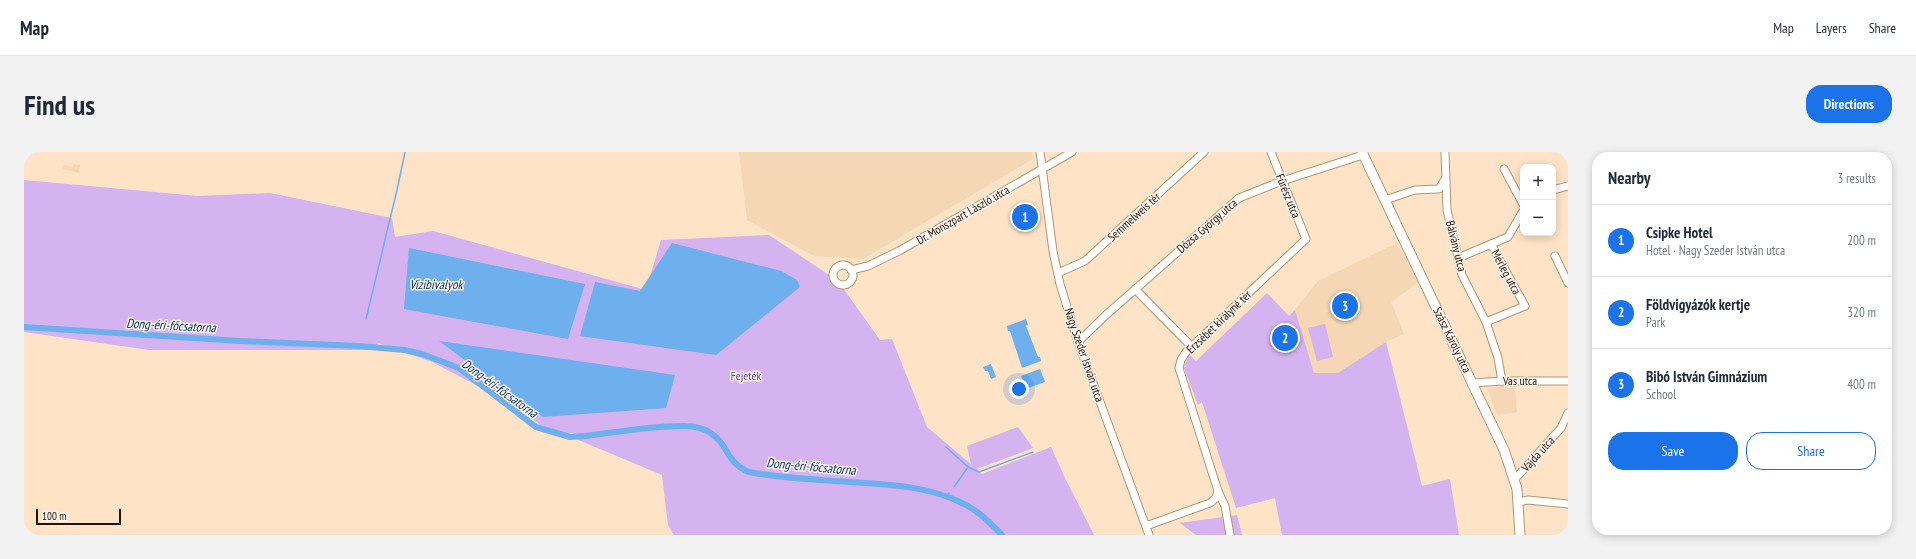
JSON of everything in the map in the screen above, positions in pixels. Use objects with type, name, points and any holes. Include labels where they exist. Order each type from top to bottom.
[{"type":"main road","name":"Szász Károly utca","points":[[1363,153],[1504,450],[1514,479],[1518,502],[1520,535]]},
{"type":"street","name":"Nagy Szeder István utca","points":[[1040,152],[1053,251],[1058,273],[1078,342],[1149,535]]},
{"type":"street","name":"Dr. Monszpart László utca","points":[[851,270],[868,266],[894,253],[1072,152]]},
{"type":"street","name":"Semmelweis tér","points":[[1058,273],[1085,261],[1204,152]]},
{"type":"street","name":"Fűrész utca","points":[[1271,152],[1306,239]]},
{"type":"street","name":"Bálvány utca","points":[[1445,152],[1447,210],[1462,275],[1486,322],[1498,358],[1502,381]]},
{"type":"street","name":"Dózsa György utca","points":[[1078,342],[1135,289],[1239,198],[1282,181],[1363,153]]},
{"type":"street","points":[[1504,169],[1521,200]]},
{"type":"street","points":[[1385,200],[1415,190],[1439,189],[1445,179]]},
{"type":"street","points":[[1556,189],[1568,186]]},
{"type":"street","points":[[1458,258],[1508,236],[1520,217]]},
{"type":"street","name":"Erzsébet királyné tér","points":[[1230,535],[1225,506],[1218,491],[1179,368],[1181,360],[1192,347],[1306,239]]},
{"type":"street","name":"Mérleg utca","points":[[1486,322],[1524,306],[1491,244]]},
{"type":"street","points":[[1555,256],[1568,283]]},
{"type":"street","points":[[1135,289],[1192,347]]},
{"type":"street","name":"Vas utca","points":[[1473,383],[1502,381],[1568,381]]},
{"type":"street","name":"Vajda utca","points":[[1514,479],[1564,428],[1568,413]]},
{"type":"street","points":[[1146,526],[1210,504],[1216,498],[1218,491]]},
{"type":"street","points":[[1518,502],[1528,500],[1568,504]]},
{"type":"shaded area","points":[[739,152],[1032,152],[1033,159],[863,259],[814,256],[747,220]]},
{"type":"shaded area","points":[[74,164],[80,165],[79,173],[63,169],[64,165],[73,167]]},
{"type":"shaded area","points":[[1397,243],[1418,282],[1391,302],[1404,334],[1386,342],[1338,373],[1314,373],[1295,310],[1318,281]]},
{"type":"shaded area","points":[[1505,385],[1515,386],[1517,412],[1497,415],[1487,388]]},
{"type":"green space","name":"Fejeték","points":[[24,180],[198,196],[270,193],[392,218],[395,237],[433,231],[646,290],[661,240],[769,235],[838,281],[880,340],[892,339],[927,427],[971,464],[967,446],[1018,427],[1033,448],[977,469],[982,474],[1051,447],[1094,535],[674,535],[668,525],[662,475],[576,439],[573,433],[553,435],[516,406],[432,362],[378,343],[377,350],[149,350],[24,332]]},
{"type":"green space","points":[[1267,293],[1289,316],[1295,310],[1314,373],[1338,373],[1386,342],[1422,486],[1450,479],[1459,535],[1282,535],[1275,498],[1236,508],[1202,402],[1198,405],[1184,368],[1189,354],[1196,361]]},
{"type":"green space","points":[[1325,324],[1333,357],[1317,361],[1308,328]]},
{"type":"green space","points":[[1237,515],[1242,535],[1196,535],[1180,523]]},
{"type":"water","points":[[672,243],[781,271],[797,280],[800,287],[716,355],[580,336],[595,282],[640,291]]},
{"type":"water","name":"Vízibivalyok","points":[[409,248],[585,284],[568,339],[404,309]]},
{"type":"water","points":[[1026,319],[1028,325],[1026,326],[1041,361],[1022,368],[1007,326]]},
{"type":"water","points":[[439,341],[675,375],[666,408],[543,417]]},
{"type":"water","points":[[991,364],[996,377],[991,379],[988,371],[985,371],[983,367]]},
{"type":"water","points":[[1040,369],[1045,382],[1025,389],[1021,376]]},
{"type":"waterway","points":[[366,319],[405,152]]},
{"type":"waterway","name":"Dong-éri-főcsatorna","points":[[24,327],[405,350],[422,354],[459,368],[536,427],[570,437],[636,429],[674,426],[696,427],[709,432],[717,438],[735,463],[749,472],[792,478],[889,485],[927,491],[951,498],[968,506],[984,517],[1002,535]]},
{"type":"waterway","points":[[946,447],[968,467]]},
{"type":"waterway","points":[[954,487],[968,467],[979,472],[1033,452]]},
{"type":"place","name":"Csipke Hotel","points":[[1025,217]]},
{"type":"place","name":"Bibó István Gimnázium","points":[[1345,306]]},
{"type":"place","name":"Földvigyázók kertje","points":[[1285,338]]}]
